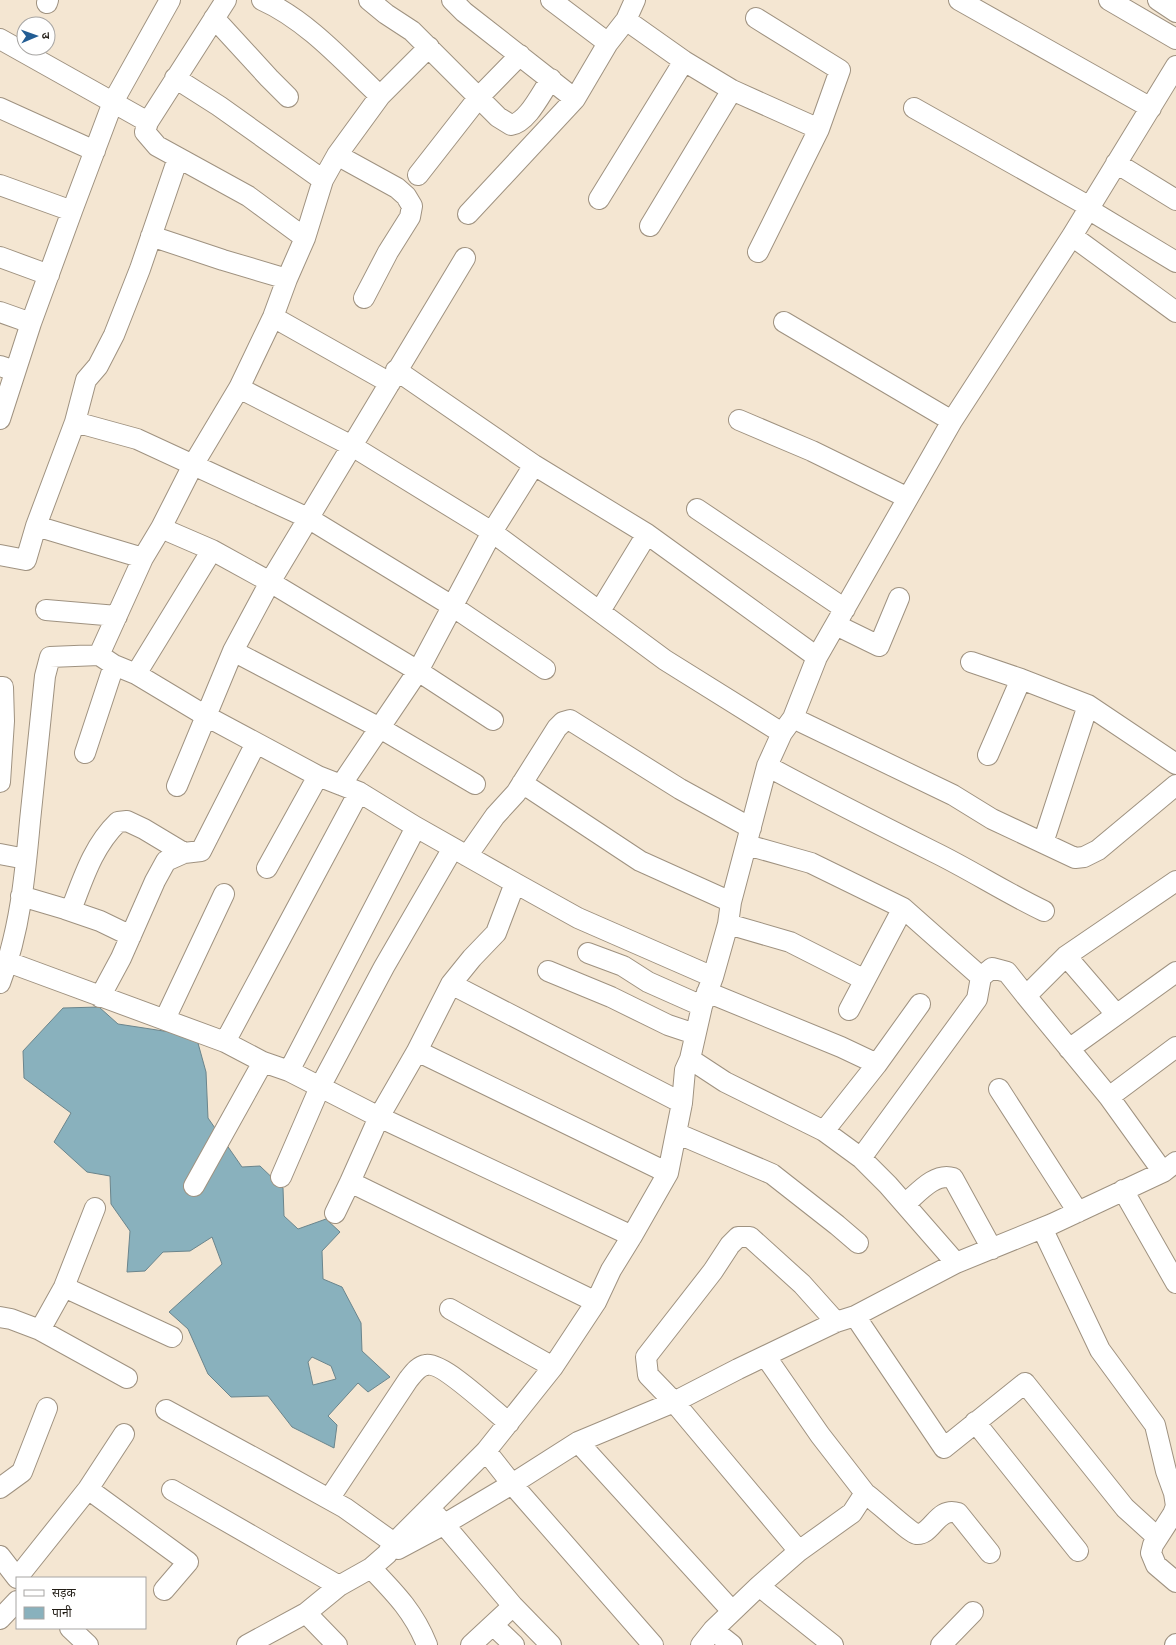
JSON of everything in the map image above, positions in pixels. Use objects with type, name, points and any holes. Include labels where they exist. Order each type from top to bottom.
[{"type":"street","points":[[0,418],[8,368],[31,323],[113,102],[170,0]]},
{"type":"street","points":[[226,0],[175,78],[148,122],[145,132],[157,146],[248,196],[305,238]]},
{"type":"street","points":[[262,0],[280,8],[313,34],[380,96]]},
{"type":"street","points":[[369,0],[386,14],[412,31],[498,117],[510,125],[517,124],[525,117],[551,79]]},
{"type":"street","points":[[452,0],[464,12],[575,99]]},
{"type":"street","points":[[551,0],[608,43]]},
{"type":"street","points":[[468,214],[575,99],[608,43],[626,20],[635,0]]},
{"type":"street","points":[[959,0],[1151,108]]},
{"type":"street","points":[[1109,0],[1176,39]]},
{"type":"street","points":[[1158,0],[1176,12]]},
{"type":"street","points":[[214,18],[269,78],[288,96]]},
{"type":"street","points":[[756,18],[840,70],[819,129],[758,252]]},
{"type":"street","points":[[626,20],[684,61],[732,90],[819,129]]},
{"type":"street","points":[[0,39],[148,122]]},
{"type":"street","points":[[85,753],[117,616],[143,558],[161,528],[193,465],[239,388],[273,317],[287,279],[305,238],[323,180],[337,155],[380,96],[429,47]]},
{"type":"street","points":[[418,175],[479,97],[520,55]]},
{"type":"street","points":[[599,198],[684,61]]},
{"type":"street","points":[[247,1645],[306,1613],[339,1586],[371,1568],[486,1451],[553,1367],[596,1302],[611,1270],[668,1173],[682,1103],[686,1070],[707,992],[728,924],[731,902],[767,766],[787,726],[817,657],[952,421],[1072,236],[1176,66]]},
{"type":"street","points":[[175,78],[219,106],[323,180]]},
{"type":"street","points":[[650,226],[732,90]]},
{"type":"street","points":[[0,108],[95,151]]},
{"type":"street","points":[[914,108],[1089,208],[1176,262]]},
{"type":"street","points":[[337,155],[397,188],[406,196],[412,206],[410,217],[388,252],[364,298]]},
{"type":"street","points":[[0,555],[26,560],[36,526],[75,422],[86,380],[98,366],[114,334],[140,269],[178,158]]},
{"type":"street","points":[[1116,163],[1176,200]]},
{"type":"street","points":[[0,185],[72,211]]},
{"type":"street","points":[[151,236],[287,279]]},
{"type":"street","points":[[1072,236],[1176,312]]},
{"type":"street","points":[[0,258],[49,275]]},
{"type":"street","points":[[177,786],[233,652],[270,582],[465,258]]},
{"type":"street","points":[[0,312],[31,323]]},
{"type":"street","points":[[273,317],[393,376],[647,534],[817,657]]},
{"type":"street","points":[[784,322],[952,421]]},
{"type":"street","points":[[239,388],[352,446],[492,532],[665,660],[787,726],[952,795],[992,819],[1075,858],[1084,857],[1098,850],[1176,785]]},
{"type":"street","points":[[739,420],[812,451],[908,498]]},
{"type":"street","points":[[75,422],[138,439],[308,518],[452,606],[545,669]]},
{"type":"street","points":[[225,1042],[380,728],[418,671],[492,532],[534,465]]},
{"type":"street","points":[[697,509],[878,646],[900,598]]},
{"type":"street","points":[[36,526],[143,558]]},
{"type":"street","points":[[161,528],[212,550],[270,582],[418,671],[492,720]]},
{"type":"street","points":[[600,611],[647,534]]},
{"type":"street","points":[[136,674],[212,550]]},
{"type":"street","points":[[46,610],[117,616]]},
{"type":"street","points":[[233,652],[380,728],[475,784]]},
{"type":"street","points":[[0,982],[8,962],[16,931],[26,859],[45,676],[50,657],[107,660],[136,674],[206,716],[318,776],[350,788],[707,992],[841,1047],[876,1064]]},
{"type":"street","points":[[971,662],[1021,679],[1088,705],[1176,764]]},
{"type":"street","points":[[988,755],[1021,679]]},
{"type":"street","points":[[0,687],[3,688],[0,778]]},
{"type":"street","points":[[1042,843],[1088,705]]},
{"type":"street","points":[[281,1176],[320,1087],[384,967],[460,852],[516,793],[557,728],[563,722],[570,720],[680,789],[749,836],[811,863],[903,908],[981,977]]},
{"type":"street","points":[[100,997],[166,860],[184,853],[201,851],[256,743]]},
{"type":"street","points":[[767,766],[902,837],[935,852],[1012,896],[1044,911]]},
{"type":"street","points":[[267,868],[318,776]]},
{"type":"street","points":[[522,783],[640,861],[731,902]]},
{"type":"street","points":[[71,910],[89,862],[111,829],[118,822],[128,821],[184,853]]},
{"type":"street","points":[[289,1071],[416,827]]},
{"type":"street","points":[[0,854],[26,859]]},
{"type":"street","points":[[1026,996],[1066,956],[1176,881]]},
{"type":"street","points":[[335,1213],[379,1117],[417,1051],[452,984],[472,958],[496,933],[515,882]]},
{"type":"street","points":[[165,1019],[224,894]]},
{"type":"street","points":[[21,896],[100,920],[130,936]]},
{"type":"street","points":[[849,1010],[903,908]]},
{"type":"street","points":[[728,924],[790,942],[865,980]]},
{"type":"street","points":[[588,953],[623,966],[648,982],[707,992]]},
{"type":"street","points":[[1066,956],[1116,1014]]},
{"type":"street","points":[[8,962],[225,1042],[263,1062],[289,1071],[379,1117],[632,1236]]},
{"type":"street","points":[[390,1549],[443,1525],[512,1484],[578,1442],[674,1402],[738,1369],[766,1357],[836,1322],[856,1316],[956,1264],[1078,1212],[1169,1167],[1069,1049],[1007,972],[992,968],[981,977],[977,999],[861,1158]]},
{"type":"street","points":[[548,971],[611,997],[668,1025],[695,1034]]},
{"type":"street","points":[[1069,1049],[1176,972]]},
{"type":"street","points":[[452,984],[682,1103]]},
{"type":"street","points":[[824,1132],[920,1004]]},
{"type":"street","points":[[1109,1097],[1176,1047]]},
{"type":"street","points":[[417,1051],[668,1173]]},
{"type":"street","points":[[690,1059],[725,1082],[824,1132],[861,1158],[888,1185],[956,1264]]},
{"type":"street","points":[[194,1186],[263,1062]]},
{"type":"street","points":[[999,1089],[1078,1212]]},
{"type":"street","points":[[676,1133],[772,1174],[858,1243]]},
{"type":"street","points":[[905,1204],[936,1179],[946,1176],[953,1178],[992,1249]]},
{"type":"street","points":[[350,1182],[596,1302]]},
{"type":"street","points":[[1123,1190],[1176,1283]]},
{"type":"street","points":[[40,1330],[64,1287],[95,1208]]},
{"type":"street","points":[[1042,1228],[1100,1350],[1154,1425],[1166,1471],[1174,1493],[1176,1506],[1173,1514],[1157,1537],[1151,1553],[1156,1565],[1176,1582]]},
{"type":"street","points":[[799,1551],[674,1402],[648,1374],[646,1358],[713,1271],[730,1245],[738,1237],[750,1237],[802,1284],[836,1322]]},
{"type":"street","points":[[64,1287],[172,1338]]},
{"type":"street","points":[[450,1309],[553,1367]]},
{"type":"street","points":[[856,1316],[944,1448],[1025,1382],[1125,1508],[1157,1537]]},
{"type":"street","points":[[0,1317],[11,1319],[40,1330],[127,1378]]},
{"type":"street","points":[[766,1357],[820,1435],[865,1493],[908,1530],[915,1534],[922,1534],[944,1513],[951,1511],[958,1513],[990,1553]]},
{"type":"street","points":[[329,1499],[408,1380],[420,1367],[428,1364],[437,1365],[453,1376],[509,1423]]},
{"type":"street","points":[[0,1488],[22,1472],[47,1408]]},
{"type":"street","points":[[166,1410],[345,1508],[390,1549]]},
{"type":"street","points":[[975,1422],[1078,1551]]},
{"type":"street","points":[[18,1577],[88,1489],[124,1434]]},
{"type":"street","points":[[578,1442],[732,1611]]},
{"type":"street","points":[[486,1451],[512,1484],[653,1645]]},
{"type":"street","points":[[88,1489],[188,1562],[164,1590]]},
{"type":"street","points":[[172,1490],[339,1586]]},
{"type":"street","points":[[701,1645],[713,1630],[759,1586],[799,1551],[852,1512],[865,1493]]},
{"type":"street","points":[[430,1508],[513,1606],[552,1645]]},
{"type":"street","points":[[0,1556],[16,1577]]},
{"type":"street","points":[[371,1568],[404,1603],[420,1640]]},
{"type":"street","points":[[759,1586],[833,1645]]},
{"type":"street","points":[[0,1619],[16,1602]]},
{"type":"street","points":[[471,1645],[513,1606]]},
{"type":"street","points":[[941,1645],[973,1612]]},
{"type":"street","points":[[306,1613],[337,1645]]},
{"type":"street","points":[[493,1625],[514,1645]]},
{"type":"street","points":[[713,1630],[732,1645]]},
{"type":"water","points":[[99,1007],[118,1024],[196,1036],[206,1072],[208,1118],[242,1167],[260,1166],[283,1188],[284,1216],[298,1229],[326,1219],[340,1232],[322,1251],[323,1279],[342,1287],[361,1323],[362,1351],[390,1377],[368,1392],[358,1383],[328,1416],[337,1425],[334,1448],[292,1427],[268,1396],[231,1397],[208,1374],[188,1329],[169,1312],[222,1264],[212,1237],[190,1251],[163,1252],[145,1271],[127,1272],[130,1231],[111,1204],[110,1176],[87,1172],[54,1142],[71,1113],[24,1078],[23,1051],[63,1008]],"holes":[[[312,1357],[331,1366],[336,1379],[313,1385],[308,1362]]]}]
